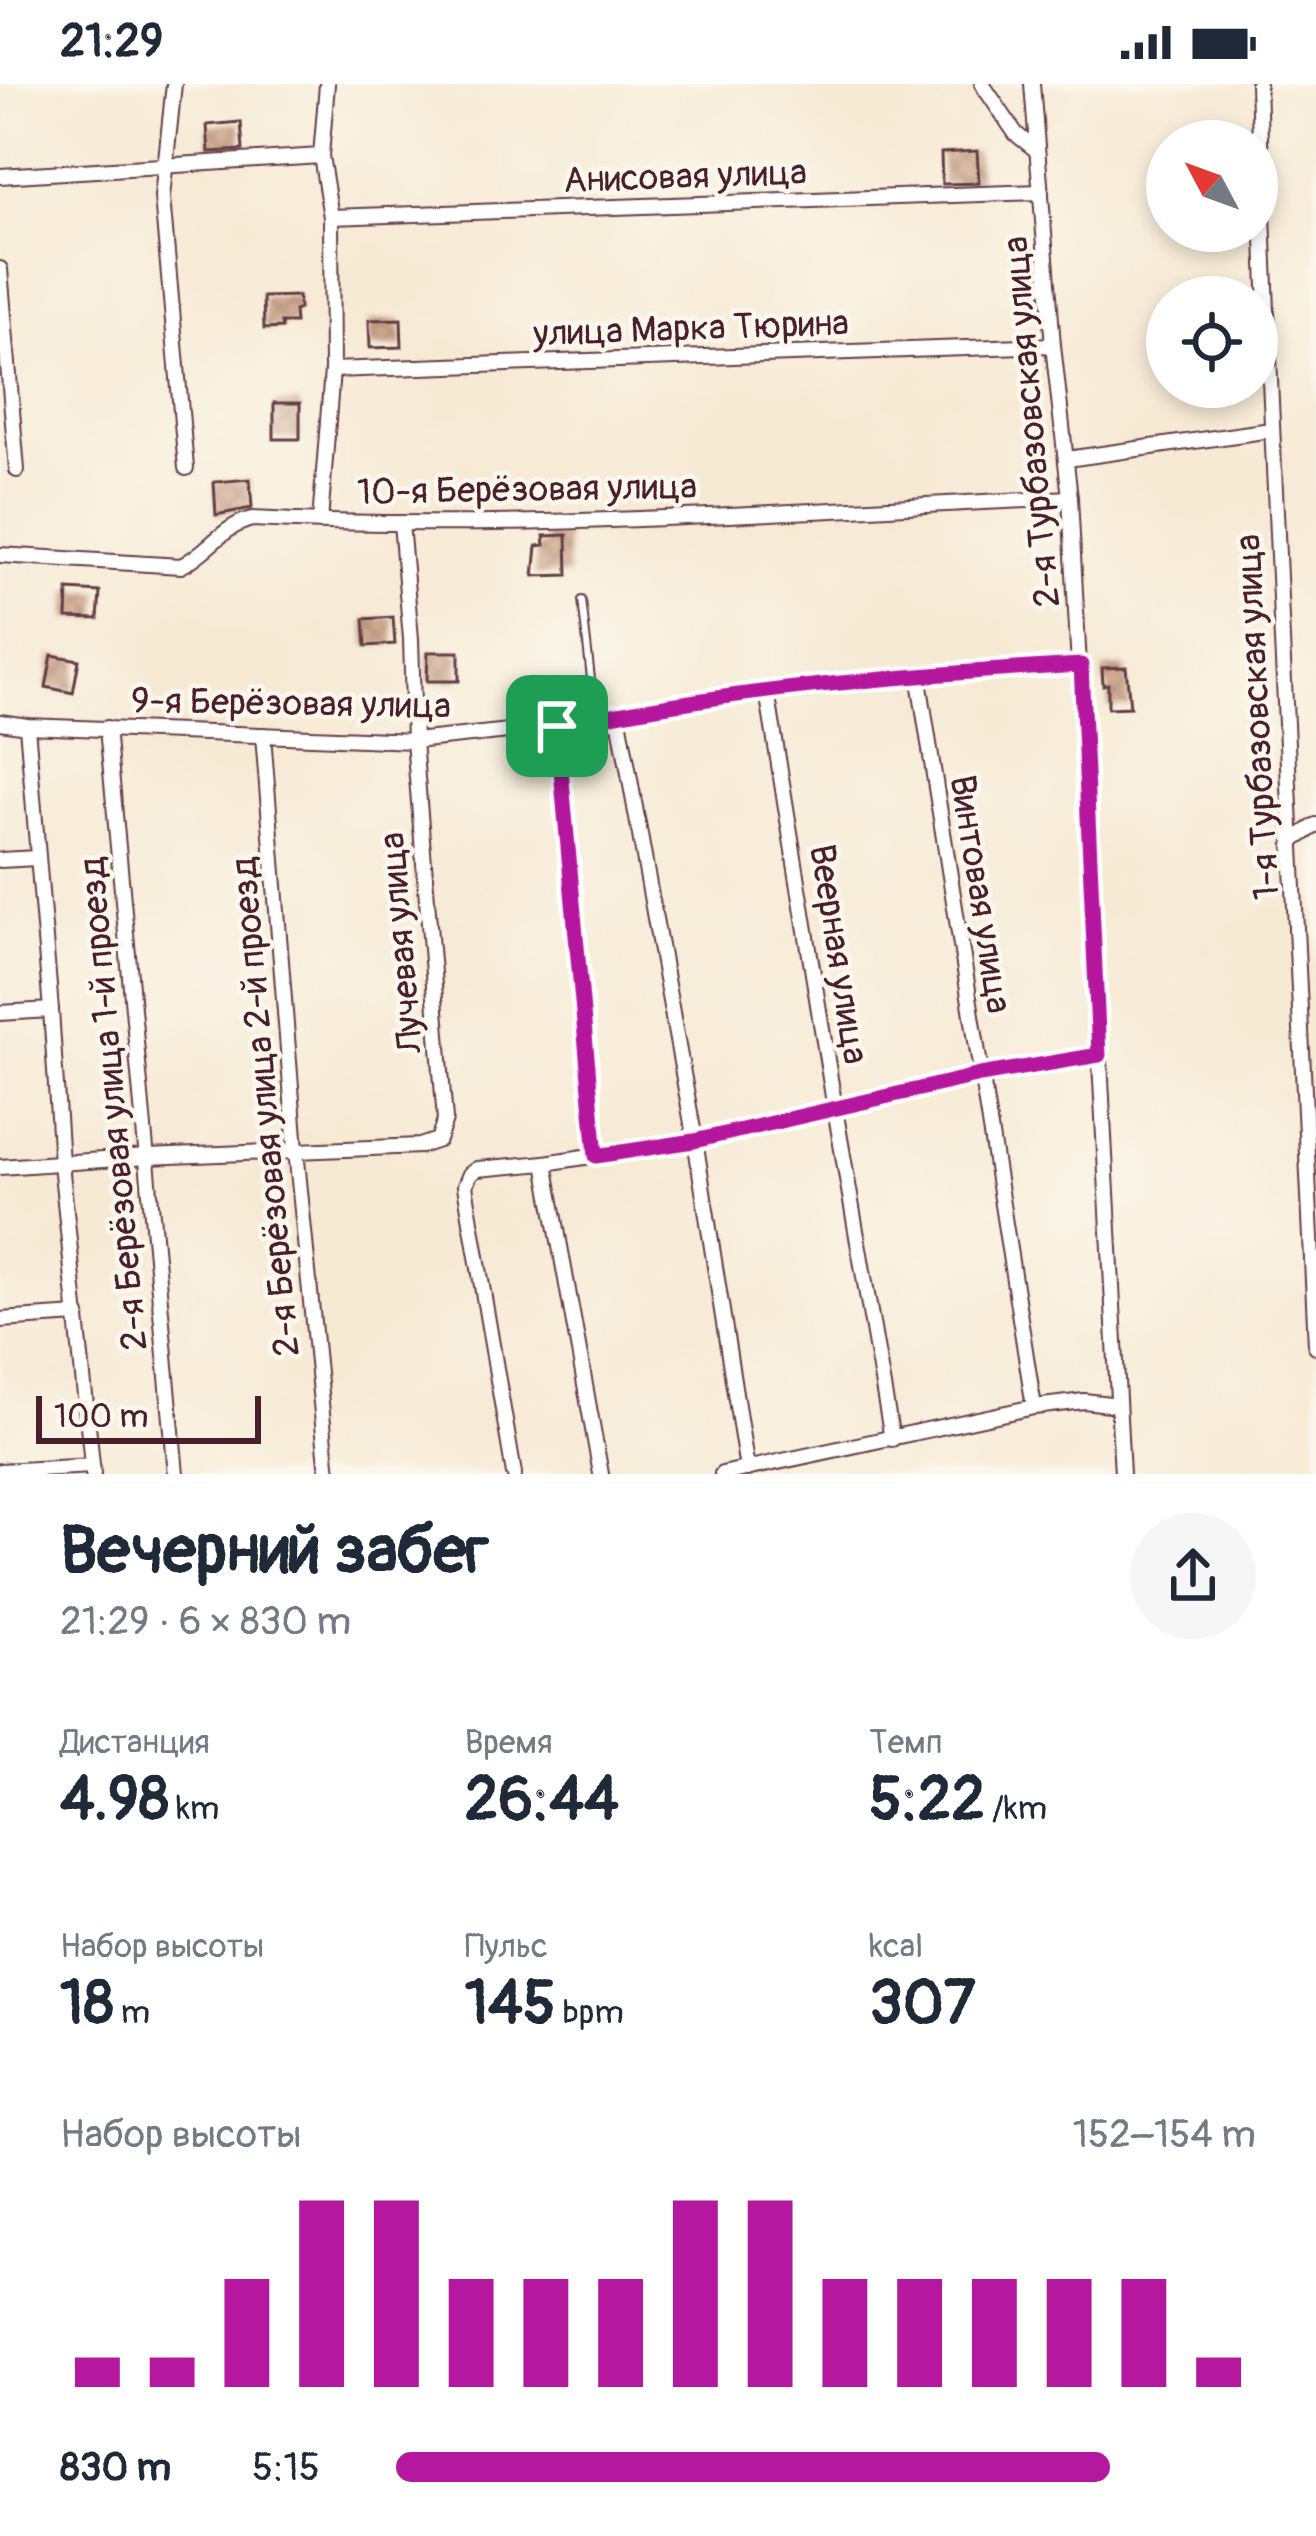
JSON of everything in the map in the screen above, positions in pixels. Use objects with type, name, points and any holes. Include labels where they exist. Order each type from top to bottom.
[{"type":"street","points":[[174,84],[162,197],[186,468]]},
{"type":"street","points":[[320,522],[332,370],[331,218],[321,156],[327,84]]},
{"type":"street","points":[[982,84],[1016,134],[1035,149]]},
{"type":"street","name":"2-я Турбазовская улица","points":[[1032,84],[1081,665],[1122,1474]]},
{"type":"street","name":"1-я Турбазовская улица","points":[[1258,84],[1270,430],[1316,1346]]},
{"type":"street","points":[[0,176],[321,156]]},
{"type":"street","name":"Анисовая улица","points":[[331,218],[1041,191]]},
{"type":"street","points":[[0,269],[17,470]]},
{"type":"street","name":"улица Марка Тюрина","points":[[332,370],[1053,345]]},
{"type":"street","points":[[1067,459],[1270,430]]},
{"type":"street","name":"10-я Берёзовая улица","points":[[0,555],[181,566],[238,522],[252,519],[400,523],[614,519],[1070,498]]},
{"type":"street","name":"Лучевая улица","points":[[296,1150],[420,1146],[438,1140],[445,1120],[400,523]]},
{"type":"street","name":"9-я Берёзовая улица","points":[[0,722],[414,741],[557,726],[767,691],[918,674],[1081,665]]},
{"type":"street","name":"Винтовая улица","points":[[918,674],[1034,1408]]},
{"type":"street","name":"Веерная улица","points":[[767,691],[892,1439]]},
{"type":"street","points":[[618,713],[747,1469]]},
{"type":"street","points":[[0,1471],[93,1470],[61,1163],[27,726]]},
{"type":"street","points":[[557,726],[596,1156]]},
{"type":"street","name":"2-я Берёзовая улица 1-й проезд","points":[[107,728],[176,1474]]},
{"type":"street","name":"2-я Берёзовая улица 2-й проезд","points":[[262,735],[328,1474]]},
{"type":"street","points":[[1294,840],[1316,826]]},
{"type":"street","points":[[0,860],[37,858]]},
{"type":"street","points":[[0,1013],[51,1010]]},
{"type":"street","points":[[514,1474],[465,1186],[470,1174],[477,1169],[694,1141],[980,1075],[1099,1055]]},
{"type":"street","points":[[0,1167],[296,1150]]},
{"type":"street","points":[[545,1163],[601,1474]]},
{"type":"street","points":[[0,1320],[78,1316]]},
{"type":"street","points":[[722,1474],[1034,1408],[1084,1401],[1118,1405]]},
{"type":"lane","points":[[582,600],[595,718]]},
{"type":"building","points":[[241,122],[243,150],[209,152],[207,125]]},
{"type":"building","points":[[977,151],[979,183],[942,184],[941,153]]},
{"type":"building","points":[[298,296],[295,323],[264,329],[263,297]]},
{"type":"building","points":[[401,319],[402,347],[370,348],[369,320]]},
{"type":"building","points":[[274,403],[300,403],[300,439],[274,439]]},
{"type":"building","points":[[250,479],[252,508],[216,515],[214,482]]},
{"type":"building","points":[[567,535],[568,575],[534,576],[537,546],[545,545],[544,536]]},
{"type":"building","points":[[68,590],[100,592],[98,619],[67,618]]},
{"type":"building","points":[[393,617],[395,644],[366,646],[364,619]]},
{"type":"building","points":[[428,652],[459,652],[459,681],[427,681]]},
{"type":"building","points":[[52,655],[79,660],[73,693],[46,687]]},
{"type":"building","points":[[1126,667],[1130,707],[1108,708],[1102,668]]},
{"type":"route","points":[[1081,665],[1099,1055],[980,1075],[694,1141],[596,1156],[557,726],[767,691],[918,674],[1081,665]]}]
